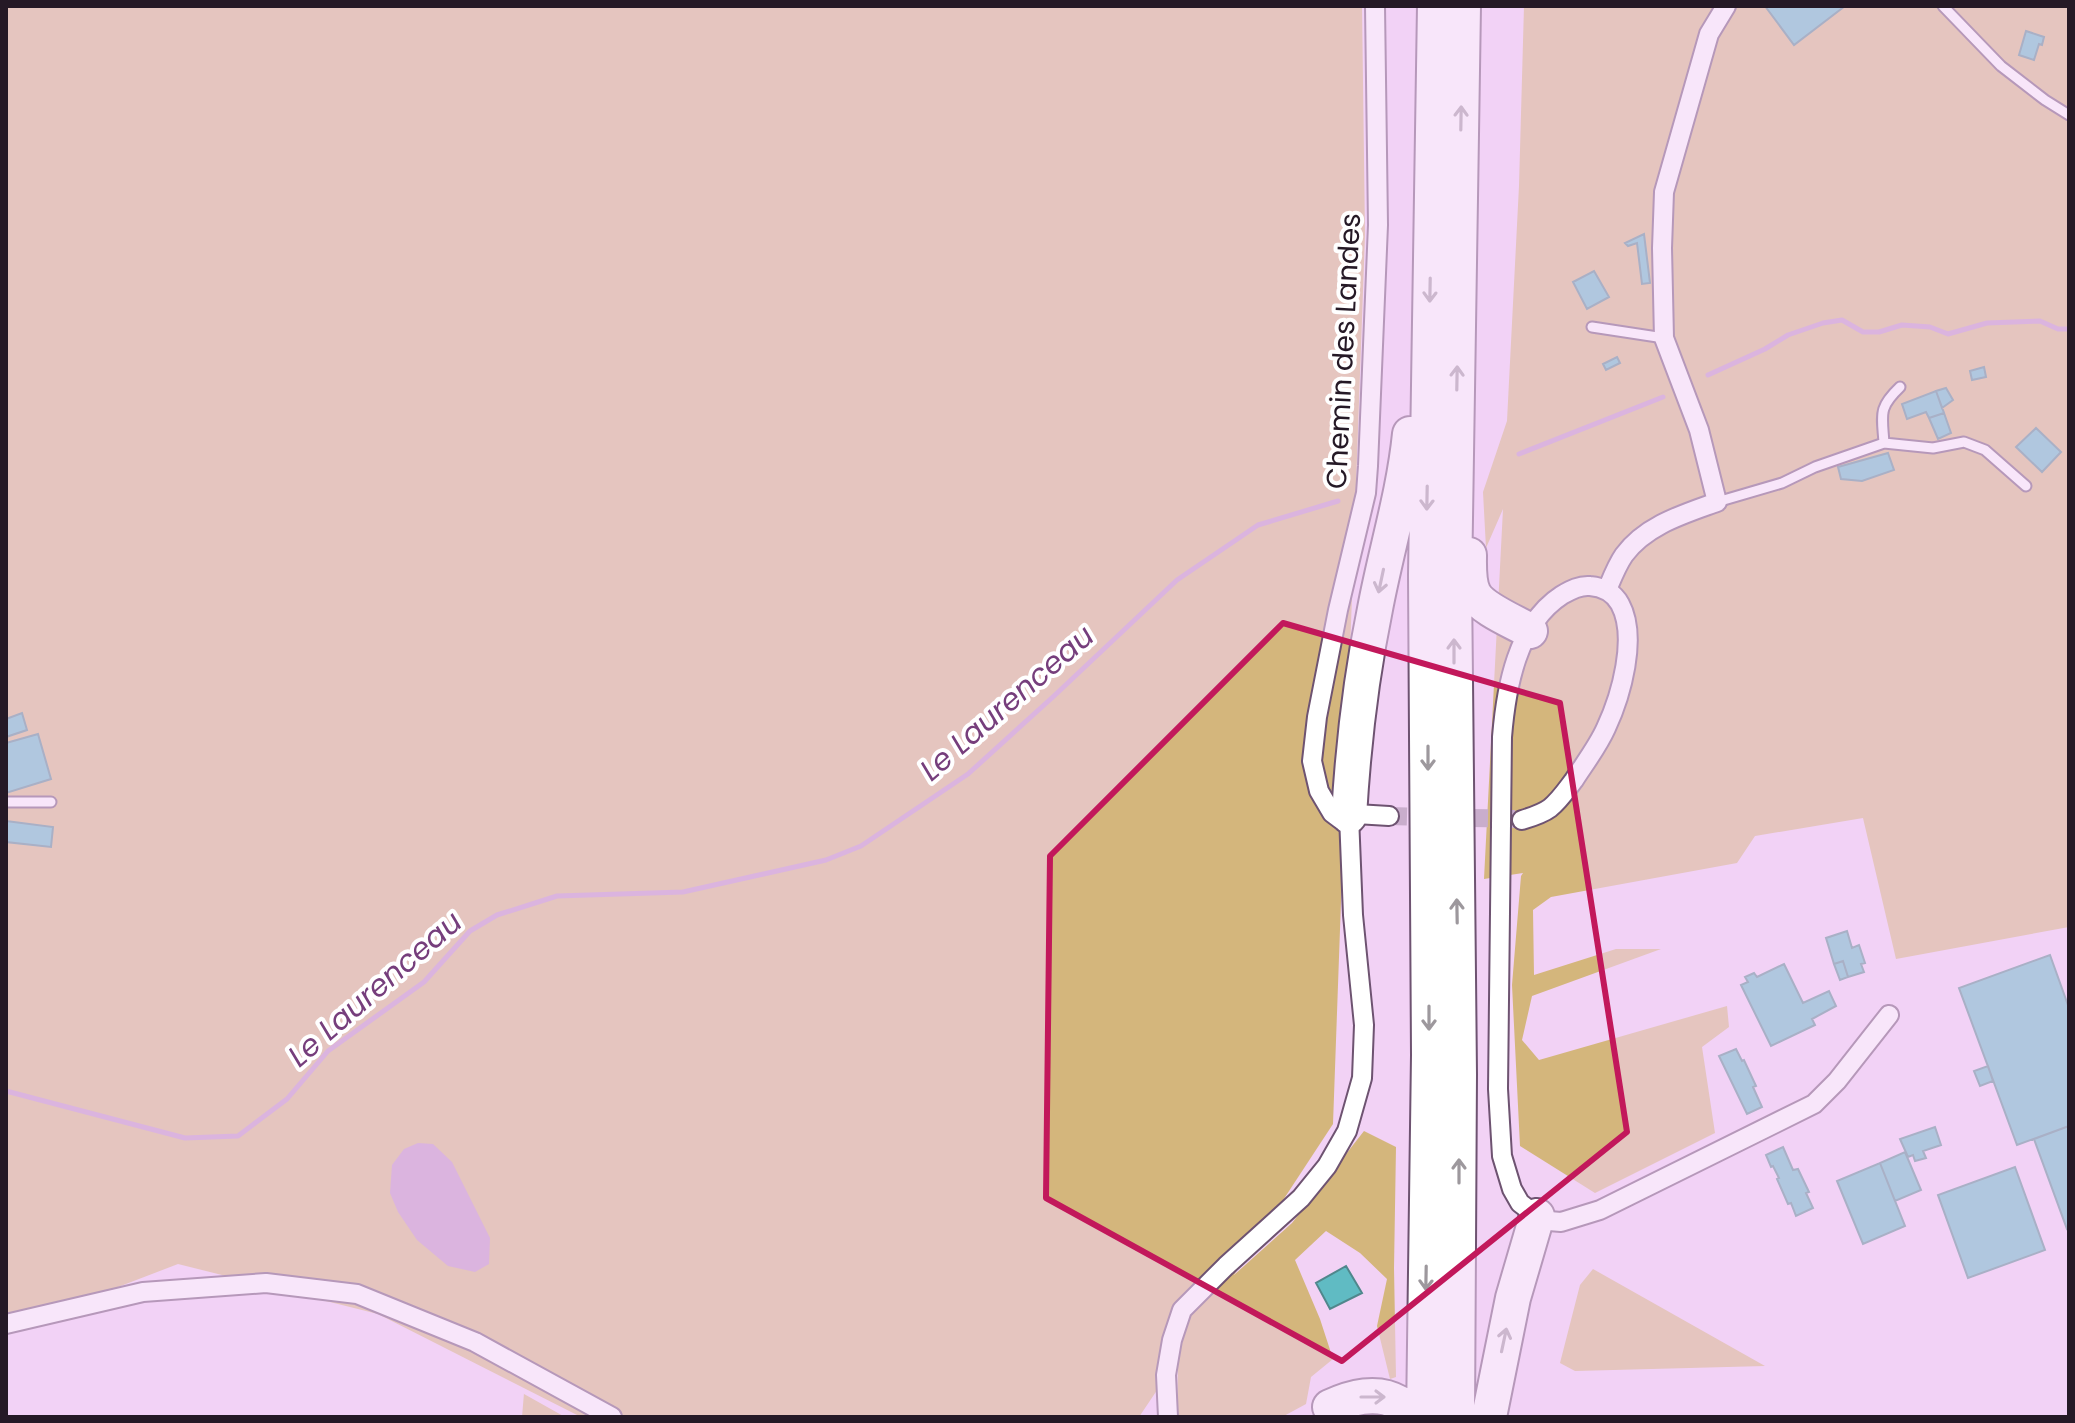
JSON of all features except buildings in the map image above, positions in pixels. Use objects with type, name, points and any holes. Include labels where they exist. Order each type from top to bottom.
[{"type":"highway","points":[[1424,1417],[1429,1055],[1426,575],[1435,6]]},
{"type":"highway","points":[[1457,1417],[1459,1074],[1454,582],[1463,6]]},
{"type":"highway","points":[[1349,816],[1354,742],[1368,648],[1402,490],[1414,388],[1429,364]]},
{"type":"highway","points":[[1456,456],[1468,489],[1470,583],[1474,594],[1480,603],[1530,631]]},
{"type":"highway","points":[[1489,1417],[1513,1298],[1537,1216]]},
{"type":"highway","points":[[1322,1412],[1352,1399],[1383,1396],[1399,1403],[1407,1417]]},
{"type":"street","name":"Chemin des Landes","points":[[1349,816],[1340,819],[1332,813],[1319,791],[1312,761],[1317,717],[1338,610],[1366,493],[1378,225],[1375,6]]},
{"type":"street","points":[[1607,590],[1622,558],[1649,531],[1679,515],[1717,502],[1699,430],[1664,338],[1662,248],[1664,192],[1709,34],[1726,6]]},
{"type":"street","points":[[1522,820],[1551,807],[1562,795],[1595,748],[1617,699],[1627,651],[1627,633],[1619,602],[1607,590],[1581,586],[1557,599],[1541,614],[1515,662],[1504,706],[1498,1089],[1502,1156],[1512,1189],[1520,1203],[1537,1216],[1561,1222],[1600,1210],[1814,1104],[1837,1081],[1889,1015]]},
{"type":"street","points":[[1168,1417],[1166,1375],[1172,1340],[1182,1310],[1301,1198],[1327,1166],[1347,1131],[1362,1078],[1364,1025],[1353,915],[1349,816],[1389,816]]},
{"type":"street","points":[[6,1324],[143,1292],[266,1283],[357,1294],[475,1342],[612,1417]]},
{"type":"lane","points":[[1943,6],[2001,66],[2069,115]]},
{"type":"lane","points":[[1592,327],[1664,338]]},
{"type":"lane","points":[[1884,443],[1882,414],[1886,401],[1900,387]]},
{"type":"lane","points":[[1717,502],[1782,483],[1815,467],[1884,443],[1933,448],[1964,442],[1985,450],[2026,486]]},
{"type":"lane","points":[[6,802],[51,802]]},
{"type":"highlighted area","points":[[1283,623],[1560,703],[1627,1132],[1342,1361],[1046,1198],[1050,856]]},
{"type":"shaded area","points":[[6,6],[1362,6],[1365,235],[1333,1124],[1234,1275],[1292,1223],[1364,1131],[1396,1147],[1396,1377],[1390,1379],[1377,1326],[1387,1279],[1360,1253],[1326,1231],[1295,1260],[1333,1359],[1311,1377],[1306,1404],[1282,1417],[1177,1417],[1178,1359],[1139,1417],[581,1417],[378,1314],[178,1264],[6,1330]]},
{"type":"shaded area","points":[[1524,6],[2069,6],[2069,927],[1896,959],[1863,818],[1755,836],[1737,863],[1551,897],[1533,910],[1534,975],[1616,949],[1661,949],[1532,996],[1522,1040],[1539,1060],[1727,1006],[1729,1027],[1702,1047],[1715,1133],[1595,1193],[1520,1146],[1512,985],[1523,873],[1484,879],[1503,509],[1486,548],[1483,492],[1507,421]]},
{"type":"shaded area","points":[[418,1143],[433,1144],[452,1162],[490,1238],[489,1264],[475,1272],[448,1266],[417,1240],[398,1212],[390,1193],[392,1165],[404,1149]]},
{"type":"shaded area","points":[[1593,1269],[1765,1366],[1575,1371],[1560,1363],[1580,1285]]},
{"type":"shaded area","points":[[524,1394],[565,1417],[522,1417]]},
{"type":"waterway","name":"Le Laurenceau","points":[[1708,375],[1788,335],[1842,320],[1863,332],[1879,332],[1902,325],[1930,327],[1948,334],[1987,323],[2040,321],[2058,329],[2069,329]]},
{"type":"waterway","name":"Le Laurenceau","points":[[1519,454],[1663,397]]},
{"type":"waterway","name":"Le Laurenceau","points":[[6,1091],[185,1138],[238,1136],[287,1099],[328,1051],[424,982],[470,931],[497,915],[557,896],[683,892],[826,860],[861,846],[968,774],[1177,580],[1258,525],[1338,501]]},
{"type":"tunnel","points":[[1389,816],[1515,819]]}]
